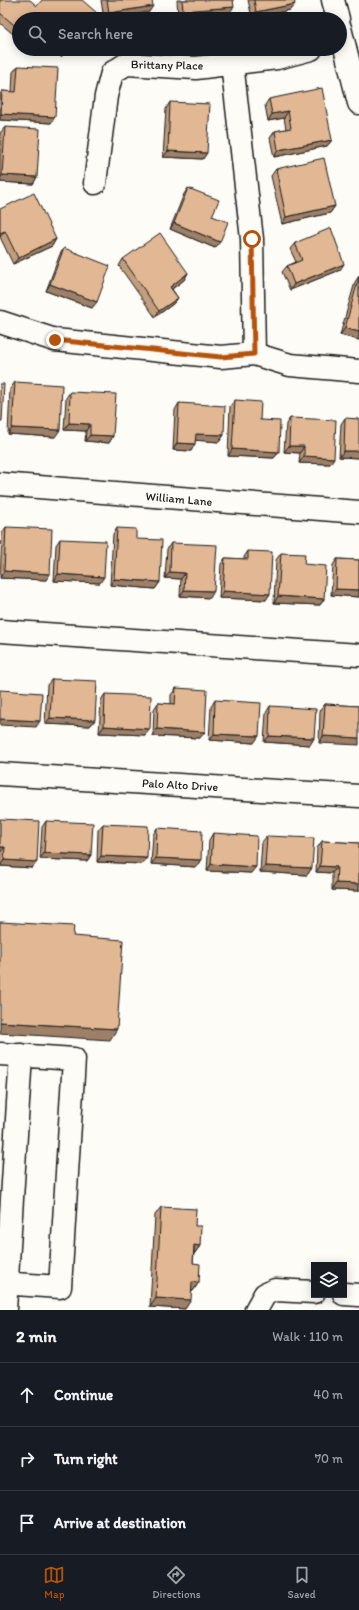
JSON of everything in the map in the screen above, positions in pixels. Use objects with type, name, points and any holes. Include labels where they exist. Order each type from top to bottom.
[{"type":"street","points":[[333,0],[336,12]]},
{"type":"street","points":[[347,41],[359,103]]},
{"type":"street","name":"Brittany Place","points":[[95,184],[106,96],[112,73],[126,64],[196,68],[285,56]]},
{"type":"street","points":[[232,63],[252,239],[254,354]]},
{"type":"street","points":[[0,322],[55,340],[221,357],[254,354],[290,365],[359,371]]},
{"type":"street","name":"William Lane","points":[[0,484],[359,512]]},
{"type":"street","points":[[0,631],[359,655]]},
{"type":"street","name":"Palo Alto Drive","points":[[0,774],[359,796]]},
{"type":"street","points":[[3,1283],[60,1287],[74,1058],[10,1054],[3,1283],[5,1310]]},
{"type":"street","points":[[256,1310],[265,1294],[275,1290],[311,1292]]},
{"type":"street","points":[[347,1294],[359,1295]]},
{"type":"building","points":[[0,0],[30,0],[37,6],[42,0],[82,0],[96,12],[12,12],[12,23],[0,13]]},
{"type":"building","points":[[107,0],[152,0],[153,6],[109,12]]},
{"type":"building","points":[[182,0],[233,0],[234,7],[183,11]]},
{"type":"building","points":[[254,0],[294,0],[295,4],[256,12]]},
{"type":"building","points":[[18,66],[58,68],[55,117],[1,114],[2,91],[16,92]]},
{"type":"building","points":[[322,88],[332,140],[278,150],[275,131],[291,128],[288,111],[272,114],[269,99]]},
{"type":"building","points":[[170,102],[210,104],[207,153],[168,151]]},
{"type":"building","points":[[5,127],[40,129],[37,177],[2,175]]},
{"type":"building","points":[[324,158],[335,206],[286,217],[276,169]]},
{"type":"building","points":[[188,188],[219,200],[212,216],[228,222],[220,242],[174,223]]},
{"type":"building","points":[[34,193],[56,239],[18,258],[5,231],[0,233],[0,209]]},
{"type":"building","points":[[331,228],[344,264],[294,284],[287,266],[302,260],[295,243]]},
{"type":"building","points":[[160,233],[188,273],[170,287],[178,298],[159,311],[123,259]]},
{"type":"building","points":[[64,248],[110,266],[97,302],[50,284]]},
{"type":"building","points":[[359,277],[359,332],[345,328]]},
{"type":"building","points":[[15,382],[62,385],[60,430],[12,428]]},
{"type":"building","points":[[0,384],[4,384],[2,421],[0,421]]},
{"type":"building","points":[[70,392],[116,394],[113,436],[90,435],[90,424],[69,423]]},
{"type":"building","points":[[235,400],[261,402],[260,420],[280,421],[279,452],[232,449]]},
{"type":"building","points":[[179,403],[225,406],[224,435],[196,434],[195,444],[177,443]]},
{"type":"building","points":[[290,418],[336,420],[334,458],[304,456],[304,446],[289,446]]},
{"type":"building","points":[[345,418],[359,419],[359,451],[344,451]]},
{"type":"building","points":[[6,527],[52,529],[50,574],[4,571]]},
{"type":"building","points":[[117,528],[136,529],[136,539],[162,540],[160,582],[114,579]]},
{"type":"building","points":[[60,539],[106,541],[104,577],[58,574]]},
{"type":"building","points":[[171,543],[217,545],[214,591],[184,590],[185,573],[170,572]]},
{"type":"building","points":[[248,551],[272,552],[270,594],[223,591],[225,558],[248,559]]},
{"type":"building","points":[[281,553],[305,554],[304,564],[326,566],[324,599],[278,596]]},
{"type":"building","points":[[337,559],[359,560],[359,590],[336,589]]},
{"type":"building","points":[[52,679],[97,681],[95,720],[50,718]]},
{"type":"building","points":[[176,688],[207,690],[205,732],[157,729],[158,703],[175,704]]},
{"type":"building","points":[[0,690],[42,693],[40,721],[0,719]]},
{"type":"building","points":[[105,694],[151,696],[150,729],[104,726]]},
{"type":"building","points":[[215,700],[261,703],[259,736],[214,734]]},
{"type":"building","points":[[325,704],[359,706],[359,738],[323,736]]},
{"type":"building","points":[[270,706],[316,709],[314,738],[269,736]]},
{"type":"building","points":[[0,819],[39,821],[37,862],[4,860],[5,847],[0,847]]},
{"type":"building","points":[[46,821],[93,823],[91,855],[44,853]]},
{"type":"building","points":[[103,824],[148,826],[147,858],[101,856]]},
{"type":"building","points":[[157,828],[202,831],[201,860],[156,858]]},
{"type":"building","points":[[213,833],[257,836],[256,867],[211,864]]},
{"type":"building","points":[[267,836],[314,838],[312,868],[265,866]]},
{"type":"building","points":[[322,841],[359,843],[359,884],[336,883],[337,867],[320,866]]},
{"type":"building","points":[[0,922],[74,926],[73,936],[123,940],[117,1029],[0,1022]]},
{"type":"building","points":[[161,1207],[196,1209],[195,1226],[201,1226],[200,1246],[194,1245],[193,1263],[200,1264],[199,1282],[192,1282],[191,1300],[156,1298]]},
{"type":"route","points":[[55,340],[221,357],[254,354],[252,239]]}]
